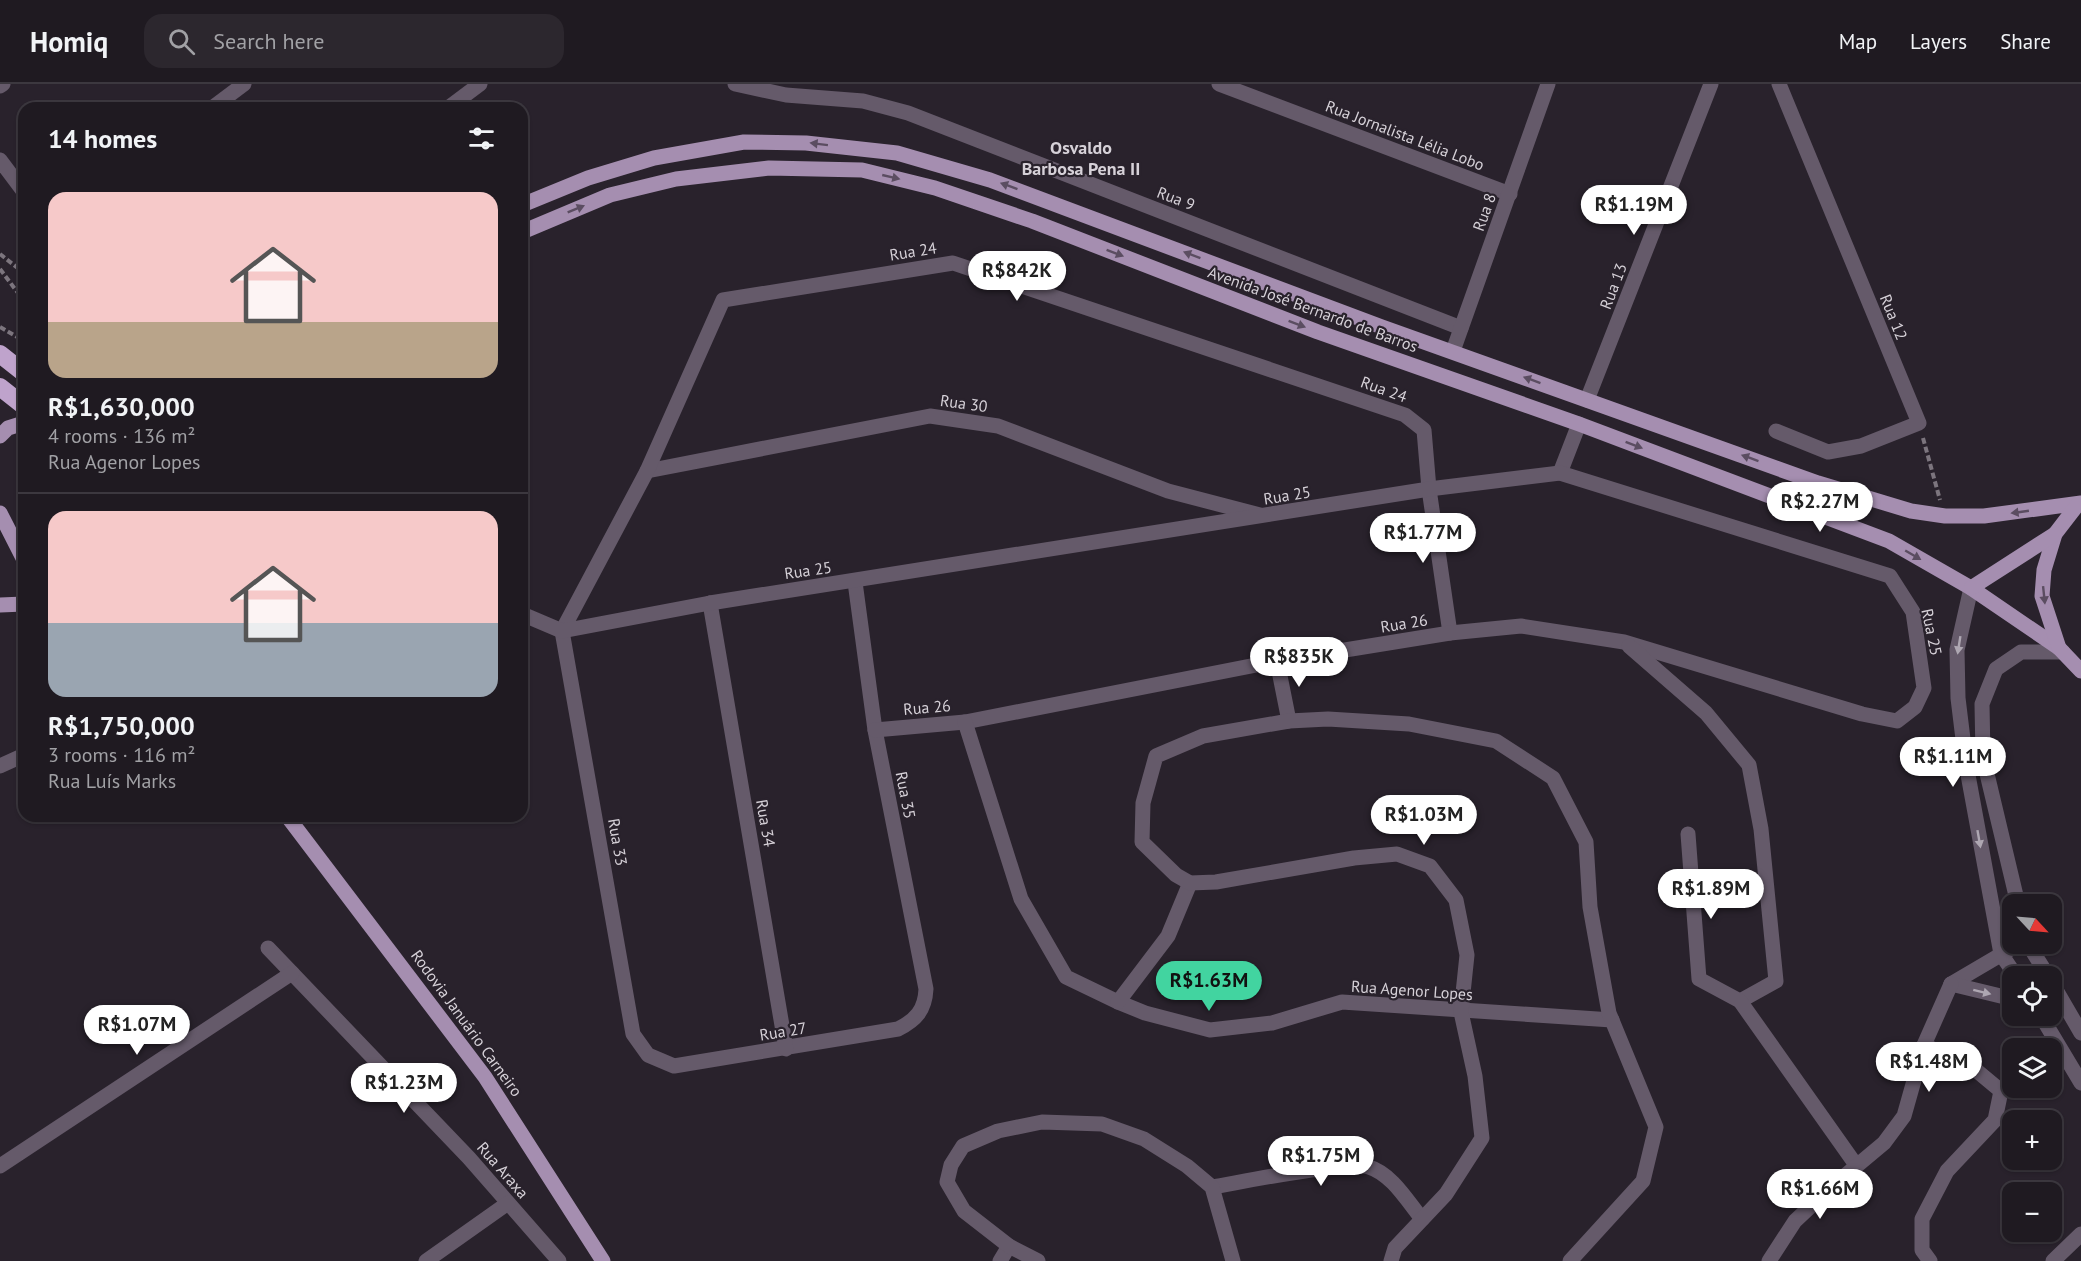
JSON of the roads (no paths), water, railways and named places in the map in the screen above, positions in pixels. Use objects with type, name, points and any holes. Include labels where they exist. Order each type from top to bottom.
[{"type":"highway","points":[[0,354],[18,369]]},
{"type":"highway","points":[[0,387],[18,401]]},
{"type":"main road","name":"Avenida José Bernardo de Barros","points":[[528,203],[588,178],[654,158],[744,142],[806,143],[897,153],[990,180],[1587,400],[1818,483],[1911,512],[1945,516],[1984,516],[2079,503]]},
{"type":"main road","name":"Avenida José Bernardo de Barros","points":[[528,229],[609,195],[676,179],[770,168],[862,170],[935,188],[1032,221],[1318,332],[1579,424],[1889,541],[1971,588],[2061,650]]},
{"type":"main road","points":[[0,436],[8,428],[18,425]]},
{"type":"main road","points":[[1971,588],[2055,534],[2079,503]]},
{"type":"main road","points":[[0,513],[18,548]]},
{"type":"main road","points":[[2055,534],[2044,570],[2042,596],[2061,650],[2081,671]]},
{"type":"main road","points":[[0,605],[18,604]]},
{"type":"main road","name":"Rodovia Januário Carneiro","points":[[292,822],[485,1077],[603,1261]]},
{"type":"street","points":[[220,102],[244,84]]},
{"type":"street","points":[[456,102],[480,84]]},
{"type":"street","name":"Rua 9","points":[[735,84],[786,95],[862,101],[908,112],[1461,328]]},
{"type":"street","name":"Rua Jornalista Lélia Lobo","points":[[1219,84],[1510,194]]},
{"type":"street","name":"Rua 8","points":[[1453,351],[1548,84]]},
{"type":"street","name":"Rua 13","points":[[1587,400],[1712,84]]},
{"type":"street","name":"Rua 12","points":[[1776,431],[1828,452],[1861,446],[1918,423],[1779,84]]},
{"type":"street","points":[[0,160],[18,184]]},
{"type":"street","name":"Rua 24","points":[[562,631],[647,471],[723,300],[953,263],[1406,415],[1424,430],[1429,489],[1450,633]]},
{"type":"street","name":"Rua 30","points":[[647,471],[930,416],[998,426],[1168,491],[1266,517]]},
{"type":"street","points":[[1560,472],[1579,424]]},
{"type":"street","name":"Rua 25","points":[[562,631],[710,603],[1266,517],[1429,489],[1560,472],[1890,576],[1913,612],[1924,688],[1915,707],[1897,721]]},
{"type":"street","name":"Rua 35","points":[[855,582],[875,730],[926,989],[925,1001],[920,1013]]},
{"type":"street","points":[[1971,588],[1957,650],[1958,698],[1966,764],[2001,954],[2009,966]]},
{"type":"street","name":"Rua 34","points":[[710,603],[786,1049]]},
{"type":"street","points":[[528,617],[562,631]]},
{"type":"street","name":"Rua 26","points":[[875,730],[965,722],[1277,661],[1450,633],[1521,626],[1624,642],[1862,714],[1897,721]]},
{"type":"street","name":"Rua 33","points":[[562,631],[633,1034],[648,1055]]},
{"type":"street","points":[[1624,642],[1706,713],[1749,765],[1761,829],[1776,981],[1740,1002]]},
{"type":"street","points":[[2016,894],[1983,757],[1982,704],[1996,669],[2021,652],[2061,650]]},
{"type":"street","points":[[1277,661],[1289,721]]},
{"type":"street","points":[[1390,1261],[1395,1248],[1446,1194],[1482,1138],[1475,1076],[1461,1012],[1467,955],[1456,900],[1430,866],[1397,854],[1354,858],[1216,882],[1190,883],[1176,875],[1142,842],[1143,803],[1156,756],[1203,736],[1289,721],[1328,718],[1409,724],[1496,741],[1553,778],[1586,842],[1590,907],[1612,1020],[1656,1127],[1643,1181],[1570,1261]]},
{"type":"street","name":"Rua Agenor Lopes","points":[[965,722],[1021,899],[1066,977],[1118,1002],[1145,1013],[1210,1029],[1272,1023],[1342,1002],[1461,1012],[1612,1020]]},
{"type":"street","points":[[0,766],[18,757]]},
{"type":"street","points":[[1688,834],[1699,980],[1740,1002],[1856,1165]]},
{"type":"street","points":[[1118,1002],[1168,936],[1190,883]]},
{"type":"street","name":"Rua Araxa","points":[[268,948],[469,1158],[559,1261]]},
{"type":"street","points":[[1769,1261],[1795,1221],[1856,1165],[1884,1143],[1904,1116],[1924,1046],[1951,984],[2001,954]]},
{"type":"street","points":[[0,1166],[292,973]]},
{"type":"street","points":[[1951,984],[2002,996]]},
{"type":"street","points":[[2062,1000],[2081,1033]]},
{"type":"street","name":"Rua 27","points":[[648,1055],[674,1066],[786,1049],[898,1029],[911,1022],[920,1013]]},
{"type":"street","points":[[2047,1026],[2081,1083]]},
{"type":"street","points":[[1924,1046],[1971,1066],[2001,1091],[1995,1120],[1947,1171],[1922,1219],[1922,1250],[1930,1261]]},
{"type":"street","points":[[1038,1261],[1009,1246],[964,1211],[947,1182],[951,1165],[963,1146],[998,1131],[1042,1122],[1102,1124],[1144,1139],[1187,1166],[1212,1187],[1233,1261]]},
{"type":"street","points":[[1212,1187],[1344,1167],[1369,1167],[1391,1180],[1422,1219]]},
{"type":"street","points":[[426,1261],[508,1203]]},
{"type":"street","points":[[2064,1249],[2081,1225]]},
{"type":"street","points":[[2053,1261],[2081,1234]]},
{"type":"street","points":[[999,1261],[1009,1246]]},
{"type":"district","name":"Osvaldo Barbosa Pena II","points":[[1081,158]]}]
